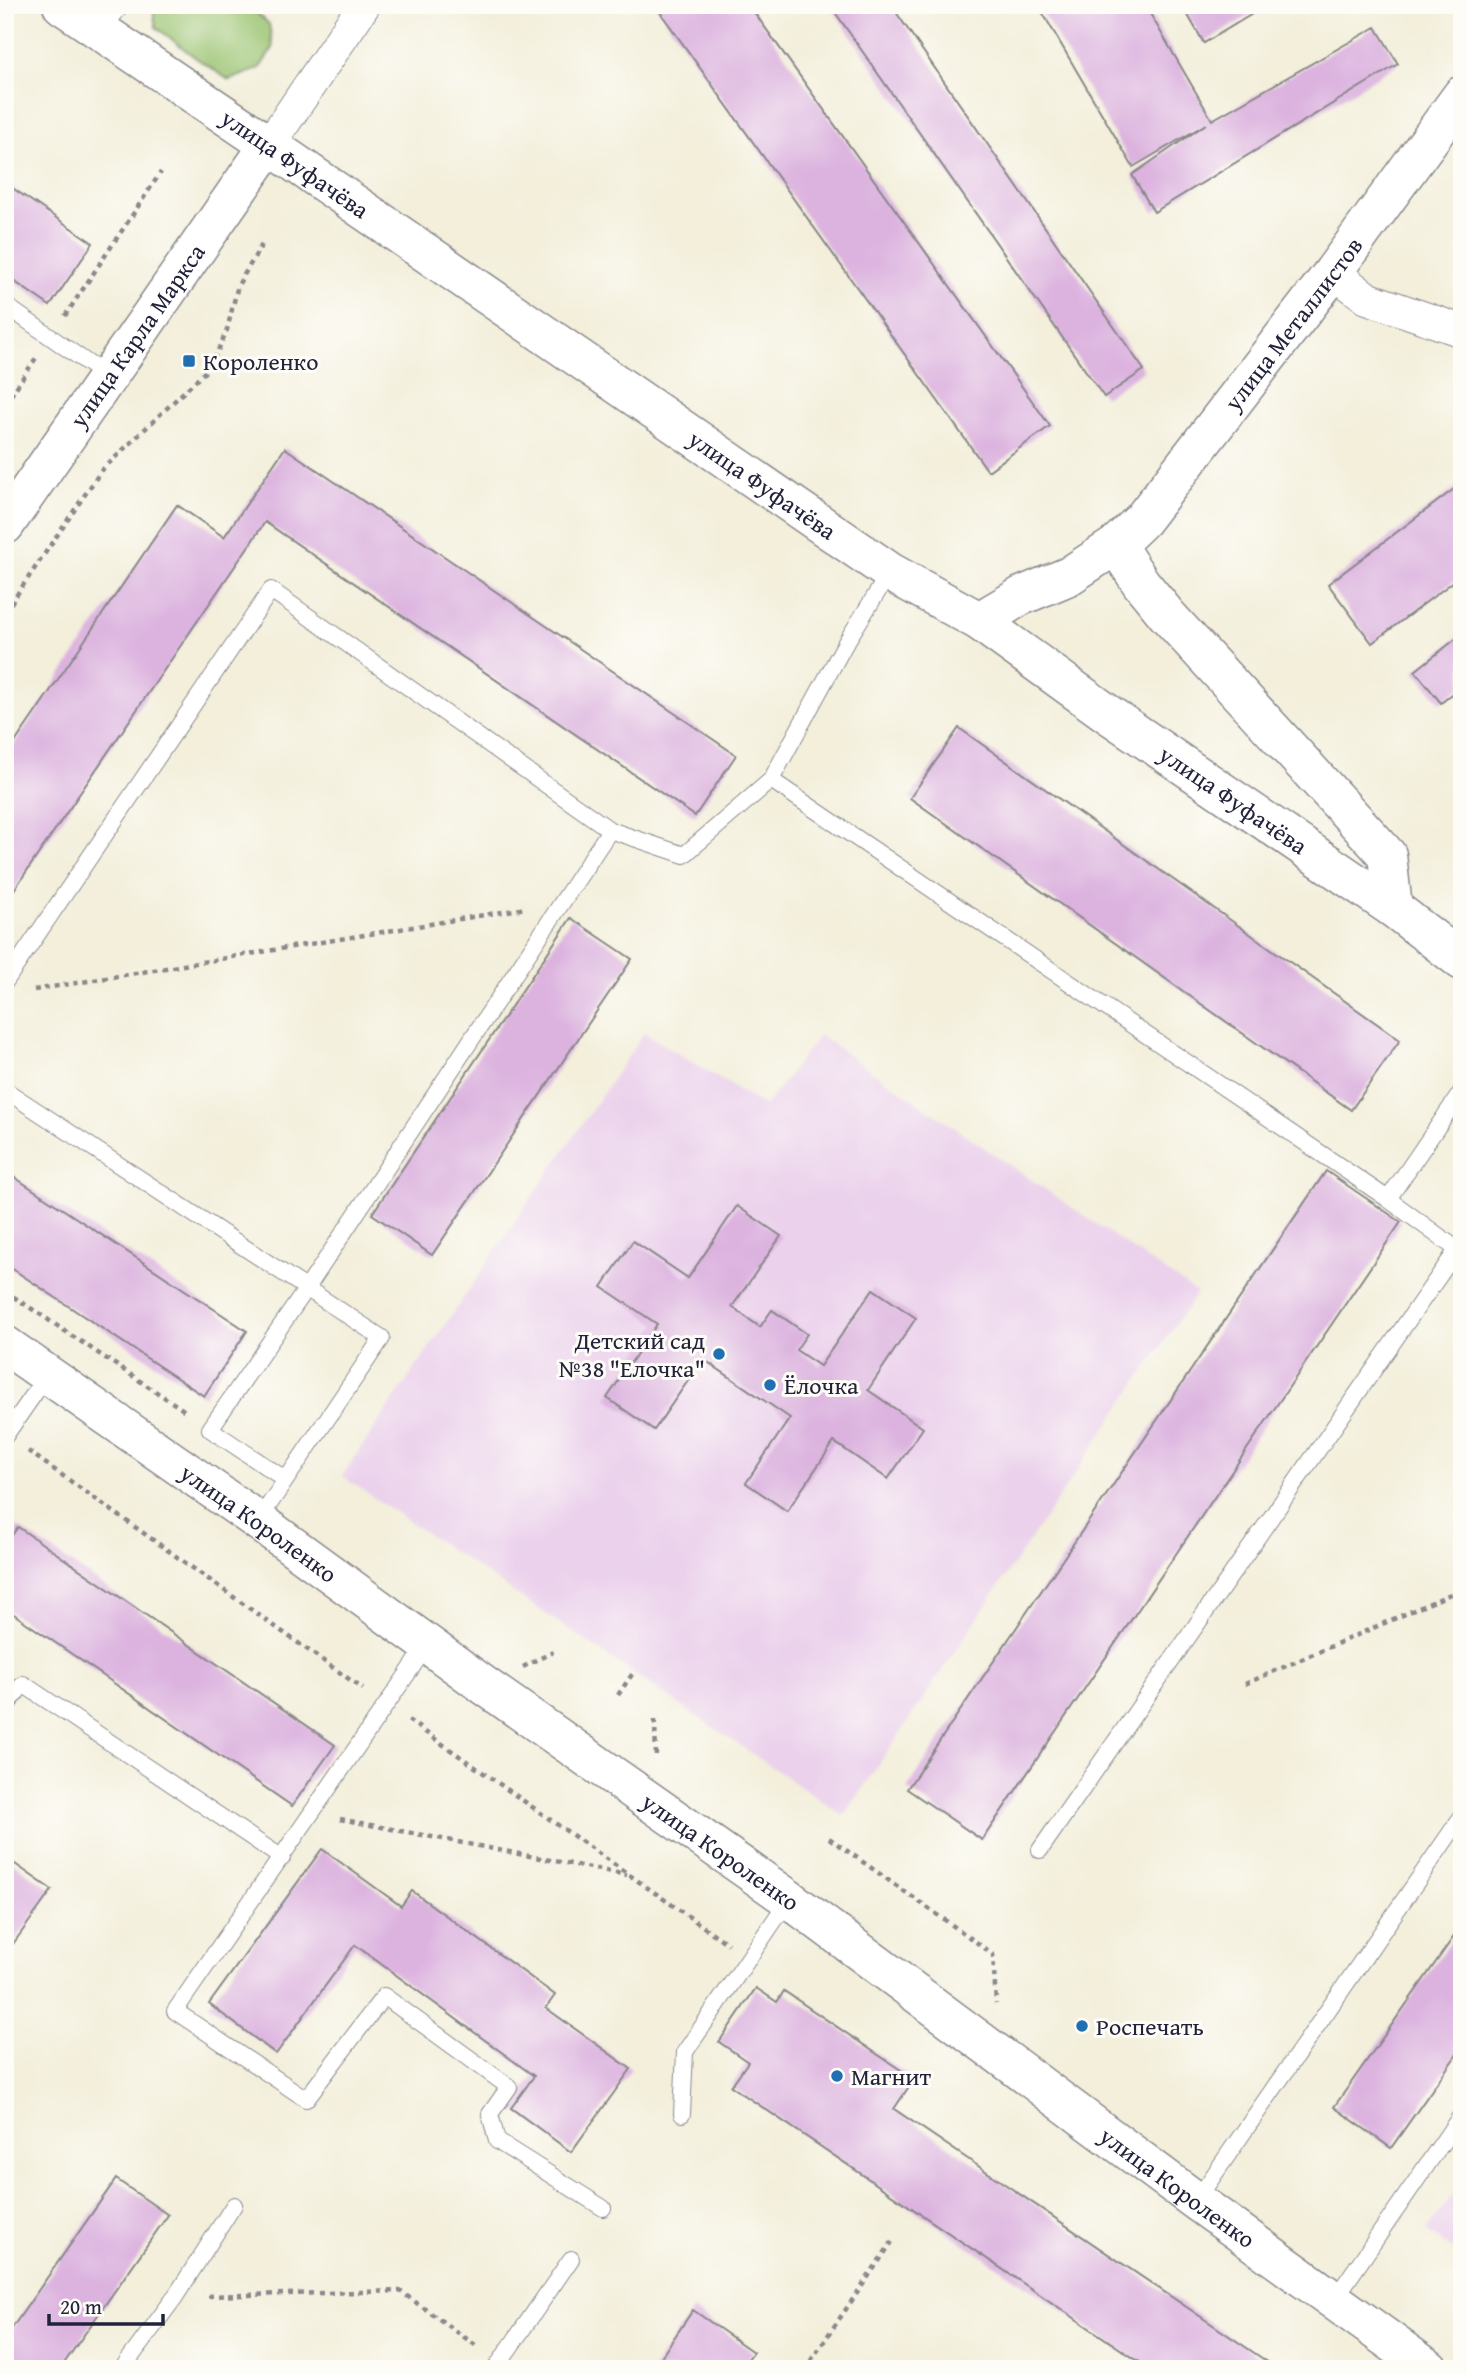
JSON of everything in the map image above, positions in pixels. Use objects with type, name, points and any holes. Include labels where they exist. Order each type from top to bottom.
[{"type":"street","name":"улица Фуфачёва","points":[[62,5],[111,18],[270,145],[890,572],[979,621],[1108,714],[1392,908],[1462,961]]},
{"type":"street","points":[[270,145],[360,7]]},
{"type":"street","name":"улица Металлистов","points":[[979,621],[1021,596],[1069,576],[1116,545],[1142,520],[1334,272],[1462,95]]},
{"type":"street","name":"улица Карла Маркса","points":[[5,525],[270,145]]},
{"type":"street","points":[[1334,272],[1367,298],[1462,331]]},
{"type":"street","points":[[1116,545],[1141,583],[1167,615],[1387,855],[1392,908]]},
{"type":"street","name":"улица Короленко","points":[[5,1345],[258,1521],[485,1686],[789,1899],[1429,2369]]},
{"type":"lane","points":[[5,305],[109,378]]},
{"type":"lane","points":[[5,982],[271,590],[610,831],[684,855],[771,780],[845,644],[890,572]]},
{"type":"lane","points":[[771,780],[1388,1199],[1460,1251],[1040,1850]]},
{"type":"lane","points":[[286,1480],[210,1429],[307,1288],[610,831]]},
{"type":"lane","points":[[5,1090],[382,1338],[258,1521]]},
{"type":"lane","points":[[1388,1199],[1462,1091]]},
{"type":"lane","points":[[5,1436],[48,1374]]},
{"type":"lane","points":[[428,1644],[175,2011],[306,2099],[384,1996],[509,2087],[490,2114],[497,2141],[603,2208]]},
{"type":"lane","points":[[5,1708],[23,1684],[282,1858]]},
{"type":"lane","points":[[1196,2200],[1462,1816]]},
{"type":"lane","points":[[682,2115],[685,2052],[789,1899]]},
{"type":"lane","points":[[1334,2300],[1462,2114]]},
{"type":"lane","points":[[122,2369],[175,2297],[234,2205]]},
{"type":"lane","points":[[498,2366],[571,2259]]},
{"type":"path","points":[[5,404],[161,172]]},
{"type":"path","points":[[5,612],[101,471],[211,366],[227,330],[238,285],[264,242]]},
{"type":"path","points":[[32,990],[561,902]]},
{"type":"path","points":[[5,1291],[210,1429]]},
{"type":"path","points":[[5,1436],[749,1958]]},
{"type":"path","points":[[1245,1684],[1462,1590]]},
{"type":"path","points":[[618,1695],[634,1673]]},
{"type":"path","points":[[313,1814],[631,1876]]},
{"type":"path","points":[[829,1838],[993,1954],[997,2006]]},
{"type":"path","points":[[805,2369],[892,2242]]},
{"type":"path","points":[[175,2297],[400,2291],[498,2366]]},
{"type":"shaded area","name":"Ёлочка","points":[[644,1033],[765,1106],[819,1035],[1197,1293],[844,1816],[342,1476]]},
{"type":"shaded area","points":[[1462,2182],[1462,2256],[1426,2231]]},
{"type":"green space","points":[[152,5],[248,5],[269,24],[273,48],[259,69],[229,80],[156,27]]},
{"type":"building","points":[[655,5],[749,5],[1050,426],[988,471]]},
{"type":"building","points":[[830,5],[891,5],[1144,370],[1104,397]]},
{"type":"building","points":[[1038,5],[1145,5],[1212,120],[1376,27],[1398,64],[1154,212],[1132,175],[1206,124],[1133,167]]},
{"type":"building","points":[[1182,5],[1267,5],[1204,43]]},
{"type":"building","points":[[5,183],[93,243],[50,306],[5,275]]},
{"type":"building","points":[[285,448],[736,755],[695,816],[265,522],[5,903],[5,757],[177,505],[224,537]]},
{"type":"building","points":[[1462,483],[1462,575],[1372,643],[1328,584]]},
{"type":"building","points":[[1462,634],[1462,686],[1441,703],[1415,671]]},
{"type":"building","points":[[959,728],[1400,1040],[1351,1110],[910,798]]},
{"type":"building","points":[[571,918],[632,959],[432,1255],[372,1214]]},
{"type":"building","points":[[5,1171],[247,1331],[204,1396],[5,1264]]},
{"type":"building","points":[[1326,1171],[1401,1222],[982,1840],[907,1789]]},
{"type":"building","name":"Детский сад №38 \"Елочка\"","points":[[737,1206],[781,1236],[732,1307],[760,1327],[772,1310],[807,1334],[796,1350],[820,1366],[873,1289],[916,1318],[868,1390],[923,1428],[888,1479],[834,1442],[787,1511],[746,1483],[790,1418],[703,1359],[654,1430],[607,1398],[657,1324],[602,1287],[633,1241],[688,1278]]},
{"type":"building","points":[[18,1527],[335,1745],[292,1806],[5,1608],[5,1545]]},
{"type":"building","points":[[322,1849],[401,1906],[412,1891],[555,1995],[546,2008],[631,2069],[571,2152],[511,2108],[534,2076],[355,1945],[276,2054],[209,2004]]},
{"type":"building","points":[[5,1857],[52,1890],[5,1955]]},
{"type":"building","points":[[1462,1925],[1462,2047],[1391,2148],[1334,2107]]},
{"type":"building","points":[[756,1988],[777,2002],[784,1991],[914,2079],[894,2109],[1278,2369],[1150,2369],[731,2086],[748,2062],[719,2042]]},
{"type":"building","points":[[116,2179],[168,2215],[60,2369],[5,2369],[5,2338]]},
{"type":"building","points":[[693,2310],[753,2352],[741,2369],[653,2369]]},
{"type":"place","name":"Короленко","points":[[189,361]]},
{"type":"place","name":"Детский сад №38 \"Елочка\"","points":[[719,1354]]},
{"type":"place","name":"Ёлочка","points":[[770,1385]]},
{"type":"place","name":"Роспечать","points":[[1082,2026]]},
{"type":"place","name":"Магнит","points":[[837,2076]]}]
